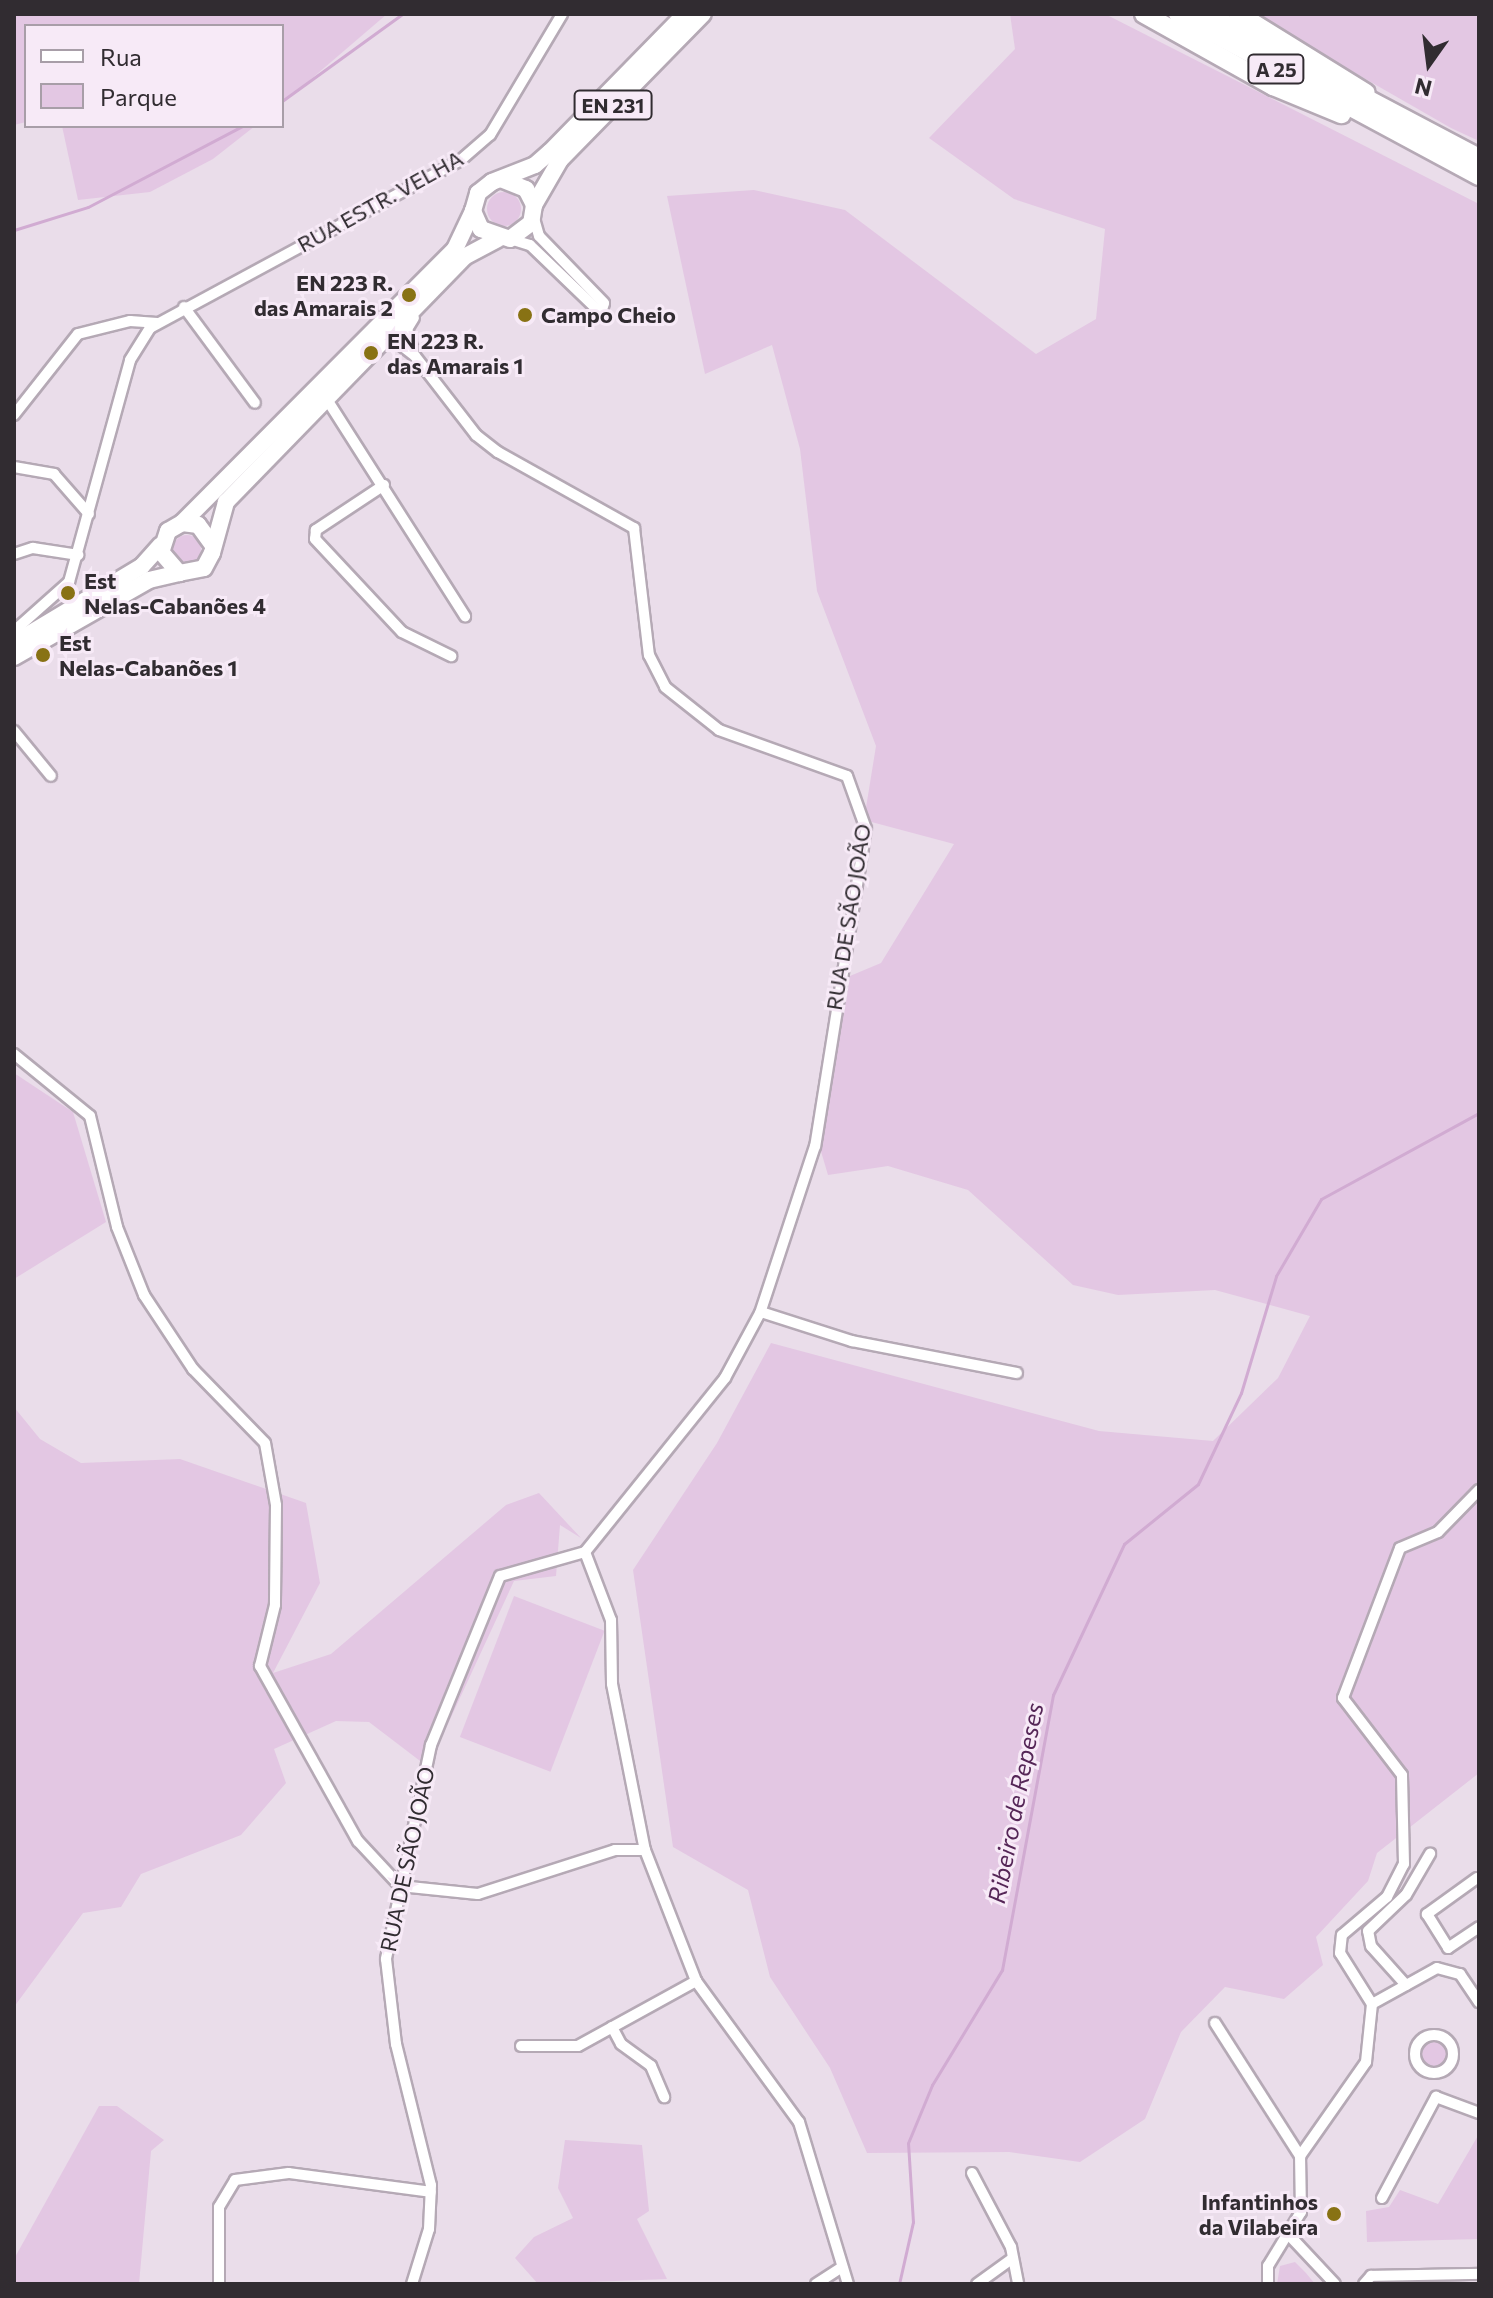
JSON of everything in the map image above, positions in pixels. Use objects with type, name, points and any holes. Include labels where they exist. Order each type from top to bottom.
[{"type":"highway","points":[[1144,14],[1293,97],[1374,124]]},
{"type":"highway","name":"A 25","points":[[1178,14],[1374,124],[1479,176]]},
{"type":"highway","name":"A 25","points":[[1206,14],[1392,115],[1479,158]]},
{"type":"highway","points":[[1238,14],[1354,83],[1392,115]]},
{"type":"main road","name":"EN 231","points":[[14,643],[142,566],[455,249],[484,186],[550,152],[685,14]]},
{"type":"main road","name":"EN 231","points":[[14,657],[149,580],[204,568],[226,502],[464,257],[504,239],[534,210],[560,160],[703,14]]},
{"type":"main road","points":[[501,179],[519,183],[534,210]]},
{"type":"main road","points":[[473,211],[481,229],[504,239]]},
{"type":"main road","points":[[182,523],[198,525],[212,544]]},
{"type":"main road","points":[[161,545],[163,559],[179,573]]},
{"type":"street","name":"RUA ESTR. VELHA","points":[[14,631],[69,582],[130,360],[157,323],[462,159],[490,135],[562,14]]},
{"type":"street","points":[[504,239],[530,245],[601,313],[604,303],[539,236],[534,210]]},
{"type":"street","points":[[415,356],[407,329],[422,300]]},
{"type":"street","points":[[184,307],[255,403]]},
{"type":"street","points":[[14,415],[78,334],[130,321],[157,323]]},
{"type":"street","points":[[381,343],[397,342],[415,356]]},
{"type":"street","name":"RUA DE SÃO JOÃO","points":[[412,2284],[424,2252],[431,2192],[386,1988],[400,1886],[430,1752],[500,1576],[585,1552],[725,1378],[761,1312],[815,1146],[866,829],[863,805],[835,768],[719,730],[665,687],[649,655],[634,528],[476,435],[415,356]]},
{"type":"street","points":[[326,398],[465,616]]},
{"type":"street","points":[[14,467],[54,474],[89,514]]},
{"type":"street","points":[[384,485],[316,530],[315,539],[402,632],[451,656]]},
{"type":"street","points":[[14,554],[33,548],[78,555]]},
{"type":"street","points":[[14,731],[51,776]]},
{"type":"street","points":[[14,1054],[90,1116],[117,1227],[148,1302],[193,1369],[265,1443],[276,1505],[275,1605],[260,1666],[358,1841],[400,1886],[478,1894],[615,1850],[645,1850]]},
{"type":"street","points":[[761,1312],[852,1341],[1017,1373]]},
{"type":"street","points":[[1300,2156],[1366,2062],[1372,2004],[1340,1953],[1342,1935],[1387,1897],[1404,1864],[1402,1775],[1343,1698],[1400,1548],[1438,1532],[1479,1490]]},
{"type":"street","points":[[585,1552],[611,1620],[612,1684],[645,1850],[696,1981],[799,2122],[848,2284]]},
{"type":"street","points":[[1406,1985],[1371,1946],[1368,1931],[1406,1895],[1430,1854]]},
{"type":"street","points":[[1477,1878],[1427,1914],[1448,1948],[1479,1927]]},
{"type":"street","points":[[1372,2004],[1437,1968],[1460,1974],[1479,2002]]},
{"type":"street","points":[[521,2046],[578,2046],[696,1981]]},
{"type":"street","points":[[1215,2023],[1300,2156],[1301,2212],[1268,2266],[1268,2284]]},
{"type":"street","points":[[612,2027],[621,2044],[651,2066],[664,2097]]},
{"type":"street","points":[[1451,2064],[1446,2075],[1433,2072],[1411,2059],[1427,2032],[1438,2034],[1451,2064],[1454,2099]]},
{"type":"street","points":[[1382,2198],[1436,2097],[1433,2072]]},
{"type":"street","points":[[1436,2097],[1454,2099],[1479,2113]]},
{"type":"street","points":[[219,2284],[219,2207],[235,2180],[289,2173],[431,2192]]},
{"type":"street","points":[[972,2173],[1013,2258],[1018,2284]]},
{"type":"street","points":[[1289,2235],[1335,2284]]},
{"type":"street","points":[[977,2284],[1013,2258]]},
{"type":"street","points":[[816,2284],[841,2268]]},
{"type":"street","points":[[1364,2284],[1380,2280],[1479,2274]]},
{"type":"green space","points":[[14,14],[387,14],[284,102],[284,24],[24,24],[24,122],[14,125]]},
{"type":"green space","points":[[1010,14],[1105,14],[1479,204],[1479,1773],[1377,1853],[1368,1881],[1316,1937],[1323,1965],[1284,1999],[1225,1987],[1181,2032],[1145,2119],[1080,2162],[1009,2152],[867,2153],[830,2068],[770,1977],[748,1890],[673,1847],[633,1570],[717,1443],[771,1343],[1099,1431],[1213,1441],[1278,1378],[1310,1316],[1215,1290],[1118,1295],[1073,1285],[968,1190],[888,1166],[828,1175],[817,1138],[838,981],[881,963],[954,844],[864,820],[876,746],[817,591],[800,449],[772,345],[705,374],[667,196],[754,190],[845,210],[1036,354],[1096,319],[1105,229],[1014,199],[929,138],[1015,49]]},
{"type":"green space","points":[[1252,14],[1479,14],[1479,141],[1451,128]]},
{"type":"green space","points":[[62,128],[252,128],[213,159],[150,192],[78,200]]},
{"type":"green space","points":[[504,192],[516,197],[521,209],[516,221],[504,226],[492,221],[487,209],[492,197]]},
{"type":"green space","points":[[187,535],[197,539],[201,549],[197,559],[187,563],[177,559],[173,549],[177,539]]},
{"type":"green space","points":[[14,1073],[73,1112],[106,1222],[14,1279]]},
{"type":"green space","points":[[14,1407],[40,1439],[81,1463],[180,1459],[306,1503],[320,1583],[273,1673],[331,1654],[506,1505],[539,1493],[581,1538],[560,1525],[556,1576],[514,1581],[428,1767],[369,1722],[336,1721],[274,1749],[286,1783],[241,1835],[141,1874],[121,1907],[83,1913],[14,2007]]},
{"type":"green space","points":[[514,1596],[605,1631],[550,1772],[460,1737]]},
{"type":"green space","points":[[1434,2042],[1444,2046],[1448,2056],[1444,2066],[1434,2070],[1424,2066],[1420,2056],[1424,2046]]},
{"type":"green space","points":[[99,2106],[117,2106],[164,2140],[151,2151],[139,2284],[14,2284],[14,2259]]},
{"type":"green space","points":[[1479,2134],[1479,2239],[1367,2242],[1366,2211],[1389,2207],[1400,2190],[1438,2204]]},
{"type":"green space","points":[[565,2140],[642,2145],[649,2211],[637,2219],[667,2279],[538,2284],[515,2258],[534,2237],[573,2218],[558,2188]]},
{"type":"green space","points":[[1295,2262],[1315,2284],[1277,2284],[1280,2266]]},
{"type":"waterway","points":[[284,100],[402,14]]},
{"type":"waterway","points":[[14,230],[88,207],[238,128]]},
{"type":"waterway","name":"Ribeiro de Repeses","points":[[899,2284],[913,2222],[908,2143],[932,2085],[1002,1970],[1053,1695],[1124,1544],[1198,1484],[1241,1393],[1276,1276],[1321,1199],[1479,1113]]},
{"type":"place","name":"EN 223 R. das Amarais 2","points":[[409,295]]},
{"type":"place","name":"Campo Cheio","points":[[525,315]]},
{"type":"place","name":"EN 223 R. das Amarais 1","points":[[371,353]]},
{"type":"place","name":"Est Nelas-Cabanões 4","points":[[68,593]]},
{"type":"place","name":"Est Nelas-Cabanões 1","points":[[43,655]]},
{"type":"place","name":"Infantinhos da Vilabeira","points":[[1334,2214]]}]
